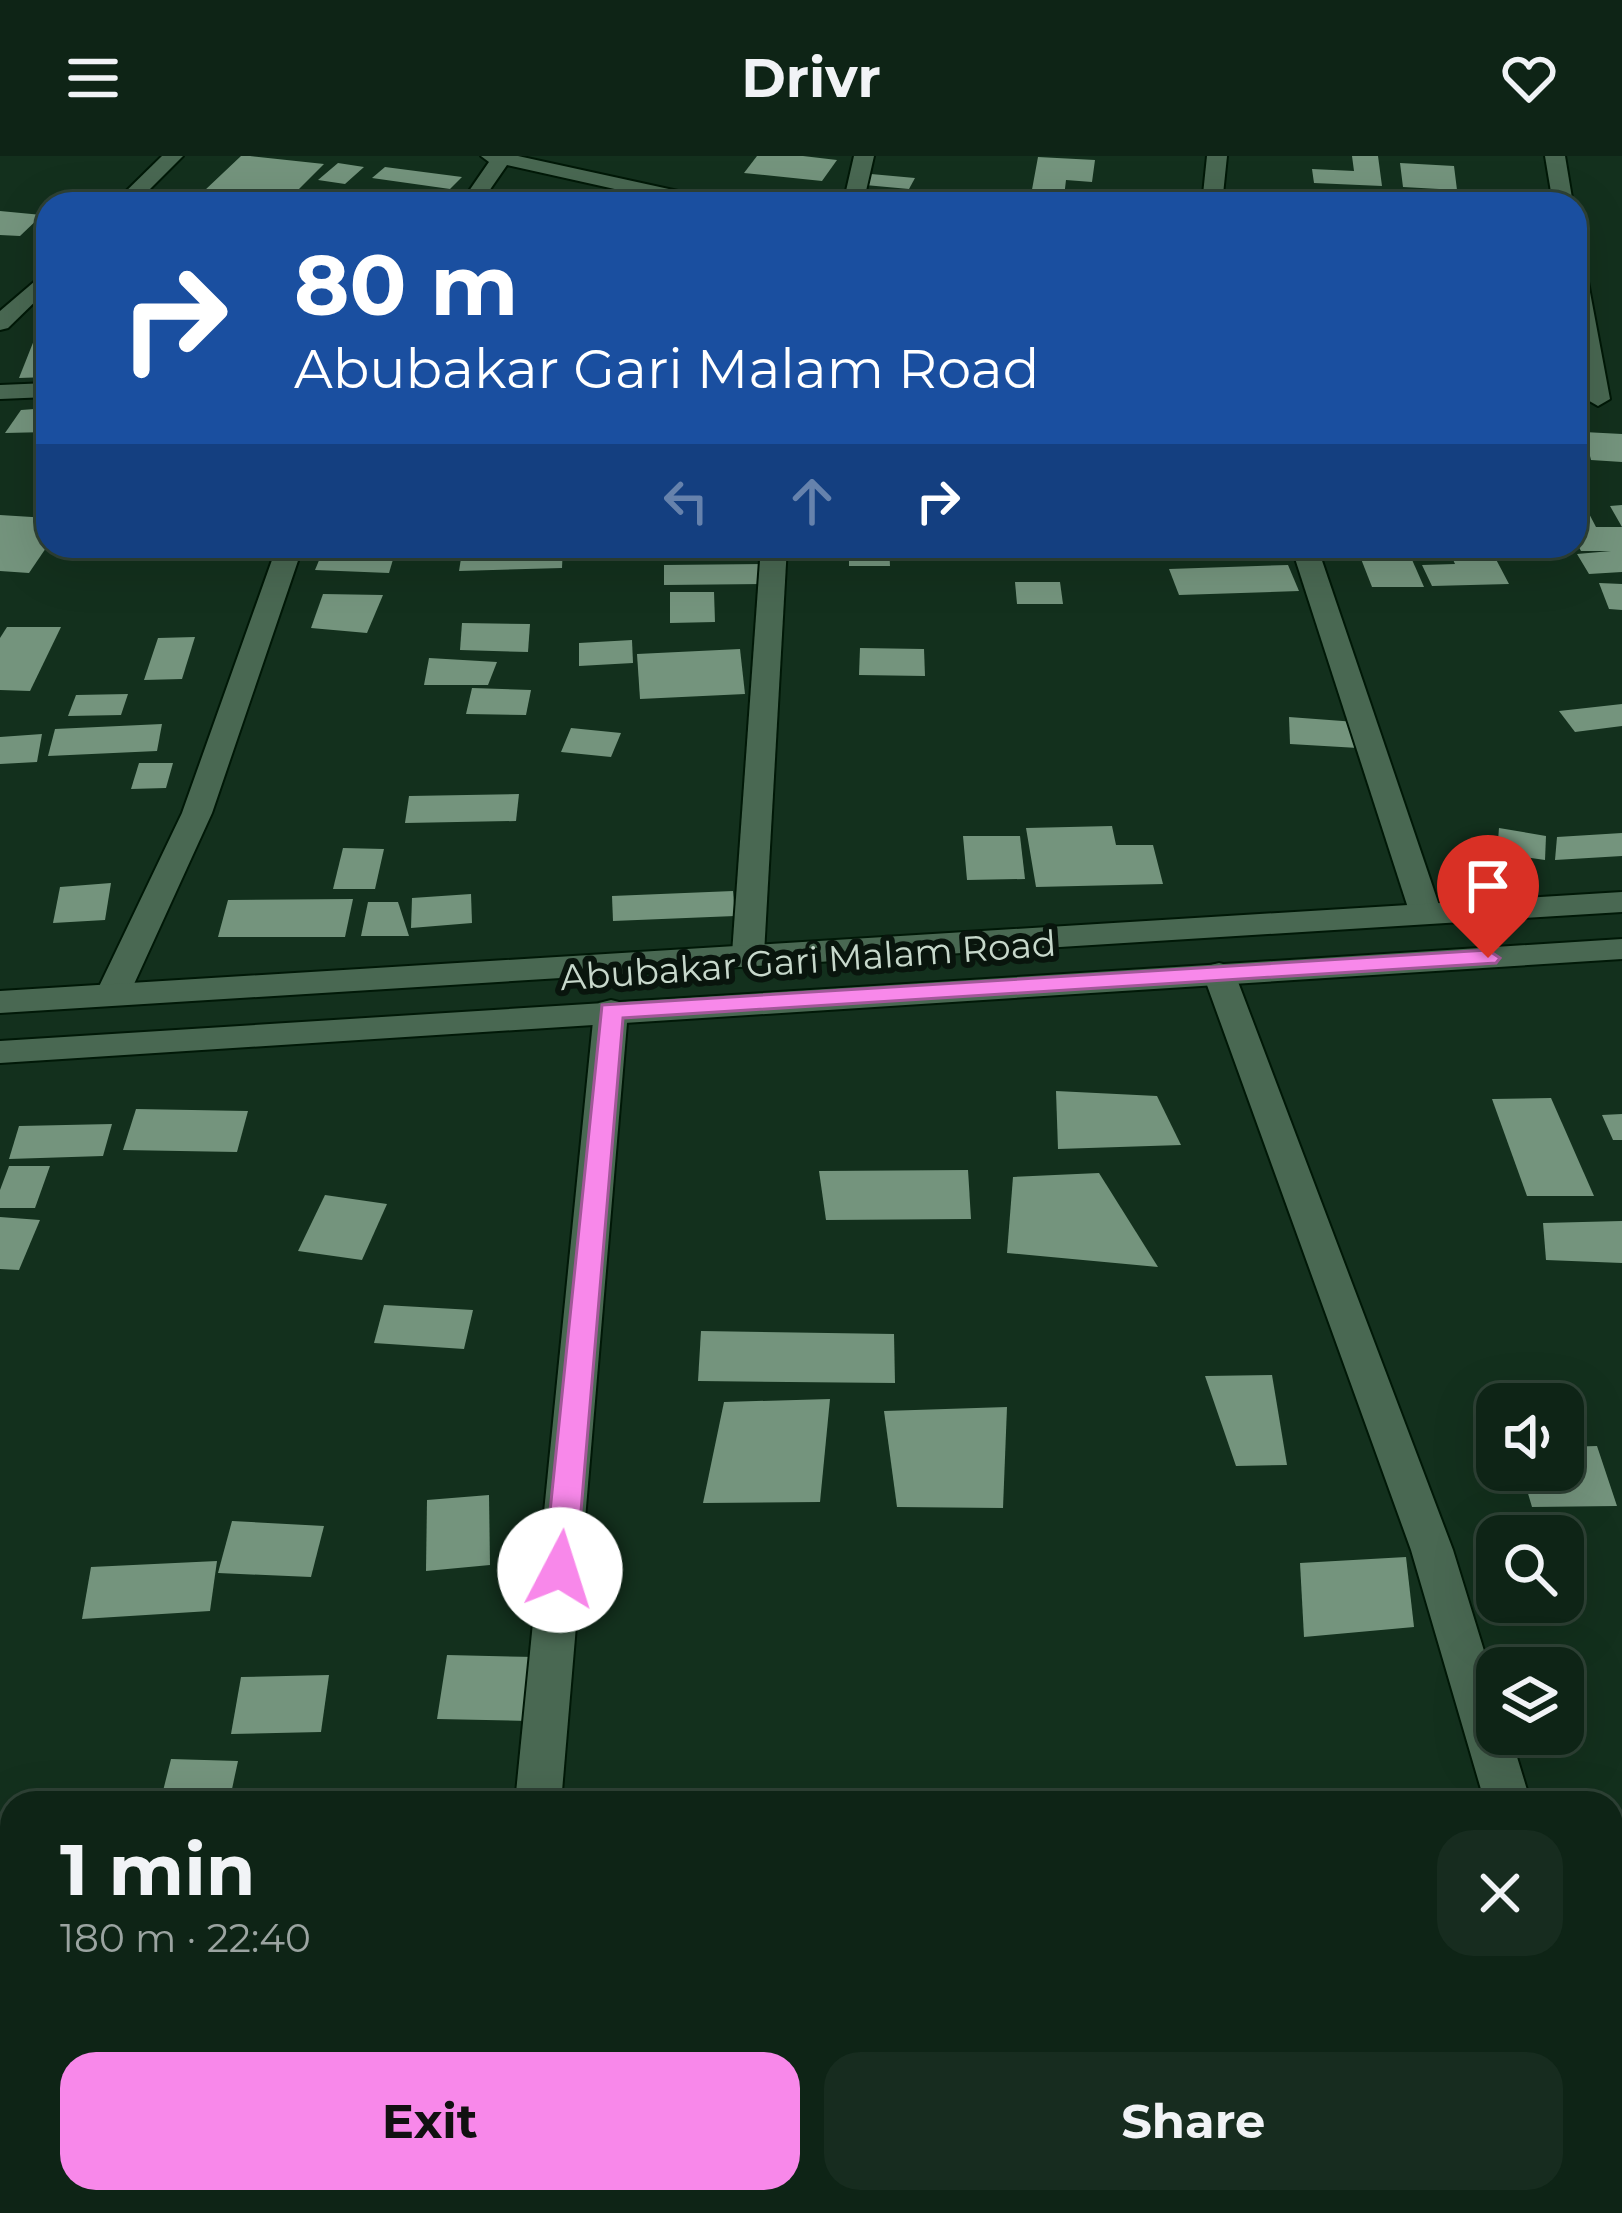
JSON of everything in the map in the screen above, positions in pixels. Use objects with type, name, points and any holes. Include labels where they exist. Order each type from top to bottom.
[{"type":"street","points":[[136,192],[173,156]]},
{"type":"street","points":[[856,192],[864,156]]},
{"type":"street","points":[[1213,192],[1217,156]]},
{"type":"street","points":[[1555,156],[1561,192]]},
{"type":"street","points":[[477,192],[499,157],[656,192]]},
{"type":"street","points":[[0,323],[36,288]]},
{"type":"street","points":[[1587,339],[1598,400]]},
{"type":"street","points":[[0,392],[36,390]]},
{"type":"street","points":[[112,995],[197,813],[286,558]]},
{"type":"street","points":[[748,954],[773,558]]},
{"type":"street","points":[[1308,558],[1426,914]]},
{"type":"street","points":[[0,1002],[1622,902]]},
{"type":"street","name":"Abubakar Gari Malam Road","points":[[0,1052],[1622,950]]},
{"type":"street","points":[[1220,974],[1432,1550],[1504,1791]]},
{"type":"street","points":[[539,1791],[611,1011]]},
{"type":"building","points":[[241,156],[324,164],[297,191],[204,191]]},
{"type":"building","points":[[757,156],[837,160],[822,181],[744,173]]},
{"type":"building","points":[[1352,156],[1378,156],[1382,186],[1314,183],[1312,169],[1354,171]]},
{"type":"building","points":[[1038,157],[1095,160],[1092,182],[1066,180],[1065,192],[1032,192]]},
{"type":"building","points":[[338,163],[364,167],[345,184],[318,180]]},
{"type":"building","points":[[1400,163],[1454,166],[1457,190],[1403,187]]},
{"type":"building","points":[[385,167],[462,177],[450,189],[372,178]]},
{"type":"building","points":[[871,174],[915,178],[909,189],[865,185]]},
{"type":"building","points":[[0,211],[36,214],[36,221],[20,236],[0,235]]},
{"type":"building","points":[[36,335],[36,377],[19,378]]},
{"type":"building","points":[[36,409],[36,432],[5,433],[21,410]]},
{"type":"building","points":[[1587,432],[1622,434],[1622,462],[1591,460]]},
{"type":"building","points":[[1622,505],[1622,527],[1610,506]]},
{"type":"building","points":[[1587,510],[1596,527],[1622,527],[1622,572],[1589,574],[1579,558],[1611,551],[1587,551]]},
{"type":"building","points":[[0,515],[36,517],[39,558],[29,573],[0,571]]},
{"type":"building","points":[[320,558],[393,558],[389,573],[315,570]]},
{"type":"building","points":[[461,558],[562,558],[562,568],[459,571]]},
{"type":"building","points":[[849,558],[890,558],[890,566],[849,566]]},
{"type":"building","points":[[1361,558],[1411,558],[1424,587],[1372,587]]},
{"type":"building","points":[[1452,558],[1495,558],[1509,584],[1432,586],[1422,565],[1455,564]]},
{"type":"building","points":[[767,564],[768,584],[664,585],[664,565]]},
{"type":"building","points":[[1288,565],[1299,591],[1179,595],[1169,569]]},
{"type":"building","points":[[1015,582],[1060,582],[1063,604],[1017,604]]},
{"type":"building","points":[[1599,583],[1622,584],[1622,610],[1609,609]]},
{"type":"building","points":[[670,592],[714,592],[715,622],[670,623]]},
{"type":"building","points":[[323,594],[383,595],[367,633],[311,628]]},
{"type":"building","points":[[462,623],[530,624],[528,652],[460,650]]},
{"type":"building","points":[[7,627],[61,627],[30,691],[0,690],[0,638]]},
{"type":"building","points":[[195,637],[182,679],[144,680],[158,638]]},
{"type":"building","points":[[632,640],[633,663],[579,666],[579,643]]},
{"type":"building","points":[[860,648],[924,649],[925,676],[859,675]]},
{"type":"building","points":[[740,649],[745,694],[640,699],[637,654]]},
{"type":"building","points":[[429,658],[497,662],[488,685],[424,685]]},
{"type":"building","points":[[472,688],[531,690],[526,715],[466,714]]},
{"type":"building","points":[[128,694],[121,715],[68,716],[76,695]]},
{"type":"building","points":[[1622,704],[1622,726],[1575,732],[1559,711]]},
{"type":"building","points":[[1289,717],[1356,722],[1358,748],[1290,744]]},
{"type":"building","points":[[162,724],[157,751],[48,756],[55,729]]},
{"type":"building","points":[[571,728],[621,733],[611,757],[561,752]]},
{"type":"building","points":[[42,734],[37,762],[0,764],[0,737]]},
{"type":"building","points":[[139,763],[173,763],[166,788],[131,789]]},
{"type":"building","points":[[519,794],[516,821],[405,823],[409,796]]},
{"type":"building","points":[[1112,826],[1116,845],[1153,845],[1163,884],[1036,887],[1026,828]]},
{"type":"building","points":[[1499,828],[1546,836],[1545,860],[1497,853]]},
{"type":"building","points":[[1622,833],[1622,856],[1555,860],[1557,837]]},
{"type":"building","points":[[963,836],[1020,836],[1025,879],[967,880]]},
{"type":"building","points":[[343,848],[384,849],[375,889],[333,889]]},
{"type":"building","points":[[111,883],[105,920],[53,923],[60,887]]},
{"type":"building","points":[[733,891],[735,916],[613,921],[612,896]]},
{"type":"building","points":[[471,894],[472,923],[411,928],[412,898]]},
{"type":"building","points":[[353,899],[345,937],[218,937],[228,900]]},
{"type":"building","points":[[368,902],[398,902],[409,936],[361,936]]},
{"type":"building","points":[[1056,1091],[1157,1096],[1181,1145],[1058,1149]]},
{"type":"building","points":[[1551,1098],[1594,1196],[1527,1196],[1492,1099]]},
{"type":"building","points":[[136,1109],[248,1111],[237,1152],[123,1150]]},
{"type":"building","points":[[1622,1114],[1622,1140],[1613,1140],[1602,1115]]},
{"type":"building","points":[[112,1124],[103,1156],[9,1159],[19,1126]]},
{"type":"building","points":[[9,1166],[50,1166],[35,1208],[0,1208],[0,1190]]},
{"type":"building","points":[[968,1170],[971,1219],[826,1220],[819,1171]]},
{"type":"building","points":[[1099,1173],[1158,1267],[1007,1253],[1013,1177]]},
{"type":"building","points":[[325,1195],[387,1204],[362,1260],[298,1251]]},
{"type":"building","points":[[0,1217],[40,1220],[19,1270],[0,1269]]},
{"type":"building","points":[[1622,1221],[1622,1263],[1546,1260],[1543,1223]]},
{"type":"building","points":[[384,1305],[473,1310],[464,1349],[374,1343]]},
{"type":"building","points":[[701,1331],[894,1334],[895,1383],[698,1381]]},
{"type":"building","points":[[1272,1375],[1287,1465],[1236,1466],[1205,1376]]},
{"type":"building","points":[[830,1399],[820,1502],[703,1503],[724,1402]]},
{"type":"building","points":[[1007,1407],[1003,1508],[897,1507],[884,1411]]},
{"type":"building","points":[[1584,1446],[1597,1446],[1617,1506],[1532,1507],[1527,1491],[1584,1491]]},
{"type":"building","points":[[489,1495],[490,1565],[426,1571],[427,1500]]},
{"type":"building","points":[[232,1521],[324,1526],[311,1577],[218,1573]]},
{"type":"building","points":[[1406,1557],[1414,1627],[1304,1637],[1300,1563]]},
{"type":"building","points":[[217,1561],[210,1611],[82,1619],[91,1567]]},
{"type":"building","points":[[447,1655],[535,1657],[528,1721],[437,1719]]},
{"type":"building","points":[[329,1675],[321,1732],[231,1734],[241,1677]]},
{"type":"building","points":[[171,1759],[238,1761],[232,1791],[163,1791]]},
{"type":"route","points":[[560,1570],[611,1011],[1488,958]]}]
